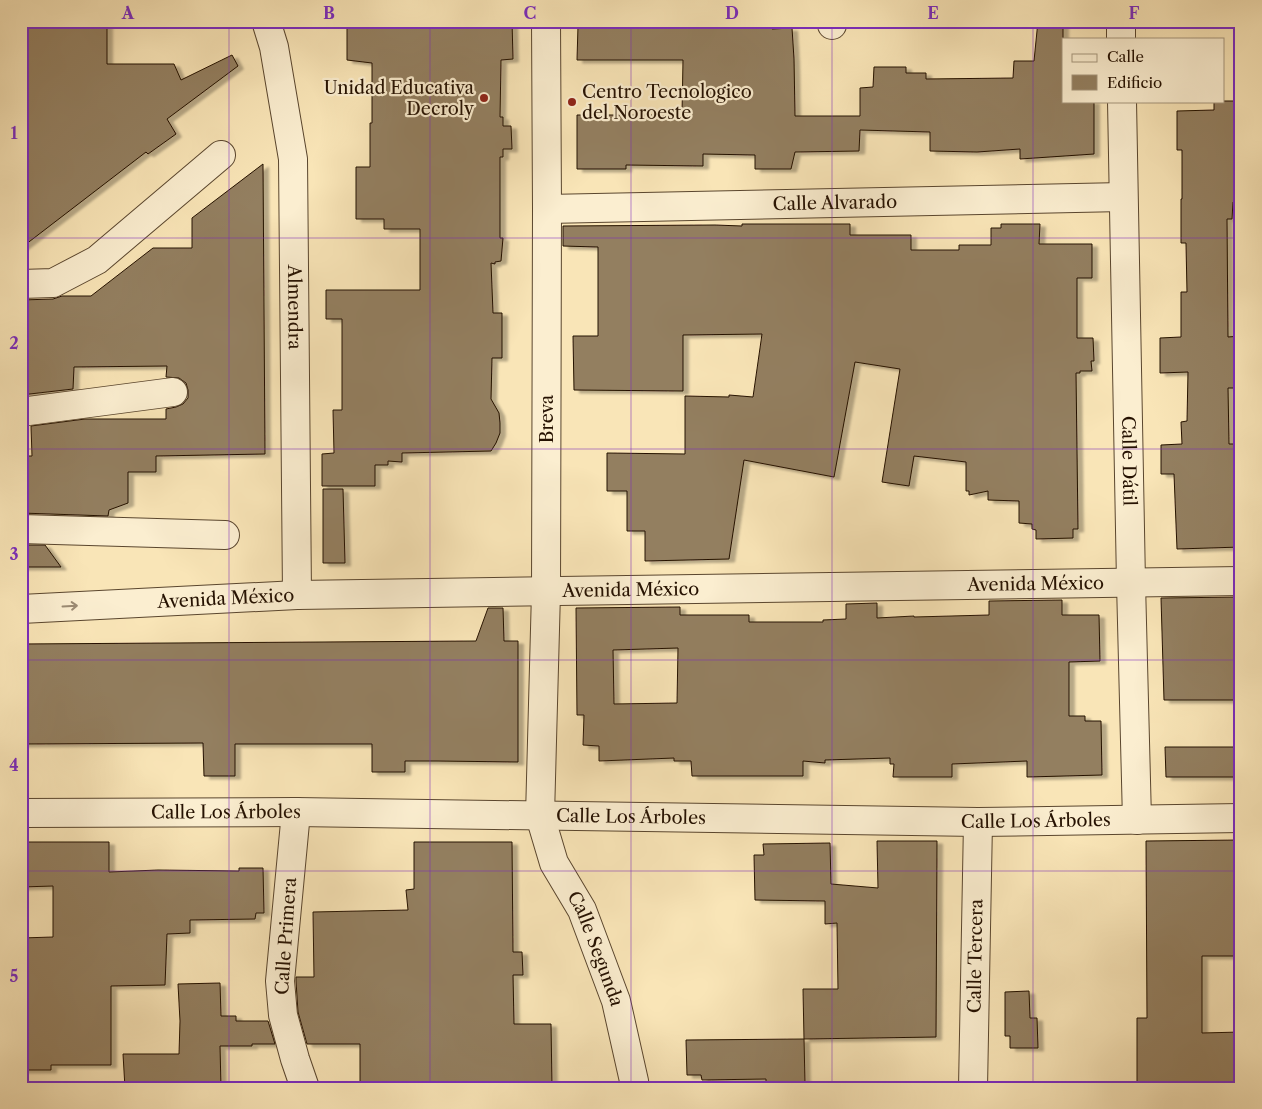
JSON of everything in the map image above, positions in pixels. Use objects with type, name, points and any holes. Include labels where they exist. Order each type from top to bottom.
[{"type":"street","name":"Almendra","points":[[266,21],[274,47],[293,159],[297,595]]},
{"type":"street","name":"Breva","points":[[540,816],[546,592],[546,21]]},
{"type":"street","points":[[1121,21],[1121,38]]},
{"type":"street","name":"Calle Dátil","points":[[1122,102],[1137,820]]},
{"type":"street","points":[[21,284],[53,283],[97,260],[221,155]]},
{"type":"street","name":"Calle Alvarado","points":[[547,209],[1123,197]]},
{"type":"street","points":[[21,412],[173,392]]},
{"type":"street","points":[[21,529],[225,535]]},
{"type":"street","name":"Avenida México","points":[[21,609],[297,595],[1241,581]]},
{"type":"street","name":"Calle Los Árboles","points":[[21,813],[296,812],[978,822],[1241,818]]},
{"type":"street","name":"Calle Primera","points":[[296,812],[280,981],[283,1015],[305,1088]]},
{"type":"street","name":"Calle Segunda","points":[[540,816],[554,863],[582,910],[616,1001],[635,1088]]},
{"type":"street","name":"Calle Tercera","points":[[973,1088],[978,822]]},
{"type":"building","points":[[21,21],[107,21],[107,64],[174,64],[181,80],[232,55],[238,66],[167,119],[176,134],[148,154],[146,152],[21,248]]},
{"type":"building","points":[[347,21],[512,21],[513,59],[501,60],[500,117],[503,117],[503,126],[511,126],[512,149],[503,149],[503,157],[500,157],[500,238],[503,238],[501,261],[495,262],[495,264],[491,263],[493,313],[502,313],[502,358],[492,358],[491,399],[499,413],[500,433],[491,451],[402,453],[402,462],[388,461],[388,465],[375,465],[375,486],[322,486],[322,454],[334,453],[333,410],[342,410],[342,319],[326,319],[326,290],[420,290],[420,229],[384,229],[384,219],[356,219],[356,167],[370,167],[372,63],[347,60]]},
{"type":"building","points":[[700,21],[772,21],[772,29],[792,28],[795,116],[860,116],[860,88],[873,87],[874,67],[906,67],[906,73],[926,73],[926,79],[1013,78],[1014,61],[1034,61],[1038,21],[1063,21],[1062,102],[1094,102],[1094,154],[1020,159],[1020,149],[977,152],[930,151],[930,132],[860,130],[859,151],[795,152],[791,169],[755,169],[755,155],[703,154],[703,166],[626,165],[626,169],[577,169],[577,115],[682,115],[683,60],[577,60],[578,26]]},
{"type":"building","points":[[1241,101],[1241,202],[1233,202],[1232,219],[1227,219],[1228,337],[1241,336],[1241,388],[1228,388],[1229,444],[1241,444],[1241,547],[1177,549],[1174,474],[1161,474],[1161,445],[1182,444],[1181,422],[1187,421],[1188,372],[1160,373],[1160,338],[1181,337],[1181,292],[1187,292],[1186,243],[1181,243],[1182,150],[1177,150],[1177,111],[1214,110],[1214,102]]},
{"type":"building","points":[[263,164],[265,454],[156,456],[156,472],[128,472],[128,503],[109,510],[108,516],[21,513],[21,456],[32,456],[31,426],[85,419],[166,419],[166,409],[183,404],[188,398],[188,390],[186,383],[179,378],[166,377],[167,366],[74,367],[73,389],[21,395],[21,300],[53,299],[62,296],[91,296],[153,248],[192,248],[192,218]]},
{"type":"building","points":[[742,224],[850,224],[850,235],[911,235],[911,250],[959,250],[959,245],[991,245],[991,228],[1001,228],[1001,224],[1040,224],[1039,244],[1092,244],[1092,278],[1077,278],[1077,338],[1093,338],[1094,361],[1091,361],[1092,371],[1076,373],[1078,529],[1073,529],[1073,538],[1036,539],[1036,530],[1032,529],[1032,524],[1019,523],[1019,501],[988,500],[988,491],[969,495],[969,491],[966,491],[966,462],[914,456],[909,486],[882,482],[900,369],[855,362],[834,477],[744,460],[729,559],[645,561],[645,531],[627,531],[627,491],[607,491],[607,453],[685,454],[685,396],[729,397],[729,395],[753,397],[762,334],[683,335],[683,391],[574,390],[573,336],[598,336],[598,247],[563,246],[563,226],[742,226]]},
{"type":"building","points":[[323,489],[343,489],[345,563],[323,563]]},
{"type":"building","points":[[21,545],[45,545],[61,567],[21,567]]},
{"type":"building","points":[[1241,597],[1241,700],[1164,700],[1161,598]]},
{"type":"building","points":[[1062,600],[1062,615],[1099,615],[1100,661],[1069,662],[1069,716],[1085,716],[1085,721],[1101,721],[1102,775],[1027,777],[1027,761],[952,764],[952,777],[893,777],[894,764],[890,764],[890,758],[825,760],[825,763],[803,761],[803,776],[692,776],[691,761],[674,761],[674,758],[599,761],[599,746],[583,745],[584,715],[577,715],[576,608],[680,607],[680,615],[749,615],[749,622],[823,622],[823,620],[846,619],[846,604],[877,603],[877,618],[989,615],[989,601]],"holes":[[[678,648],[677,703],[614,704],[613,650]]]},
{"type":"building","points":[[488,608],[503,608],[504,641],[518,641],[518,762],[405,761],[405,772],[372,772],[372,744],[235,744],[235,776],[204,776],[203,743],[21,744],[21,644],[476,641]]},
{"type":"building","points":[[1165,747],[1241,747],[1241,777],[1166,777]]},
{"type":"building","points":[[1241,840],[1241,956],[1202,956],[1202,1033],[1241,1032],[1241,1088],[1137,1088],[1137,1018],[1147,1018],[1146,841]]},
{"type":"building","points":[[877,841],[937,841],[936,1037],[804,1039],[803,989],[838,989],[837,923],[825,924],[825,901],[755,900],[754,855],[764,855],[763,844],[830,843],[831,884],[878,888]]},
{"type":"building","points":[[21,842],[109,842],[109,872],[158,870],[239,871],[239,868],[263,868],[264,913],[256,913],[255,919],[190,920],[190,933],[167,934],[165,985],[111,986],[111,1065],[51,1065],[51,1070],[21,1070],[21,938],[53,937],[53,886],[21,887]]},
{"type":"building","points":[[414,842],[512,842],[513,952],[522,952],[523,975],[513,975],[514,1024],[551,1024],[552,1088],[360,1088],[360,1044],[307,1044],[298,1012],[296,977],[314,977],[313,912],[408,910],[406,890],[414,889]]},
{"type":"building","points":[[220,983],[221,1016],[236,1016],[236,1021],[268,1021],[275,1044],[220,1046],[221,1088],[125,1088],[123,1054],[179,1054],[178,984]]},
{"type":"building","points":[[1029,991],[1030,1018],[1037,1018],[1038,1048],[1010,1048],[1010,1036],[1005,1036],[1005,992]]},
{"type":"building","points":[[804,1039],[805,1084],[766,1086],[766,1079],[702,1080],[701,1075],[687,1075],[686,1040]]},
{"type":"place","name":"Unidad Educativa Decroly","points":[[484,98]]},
{"type":"place","name":"Centro Tecnologico del Noroeste","points":[[572,102]]}]
